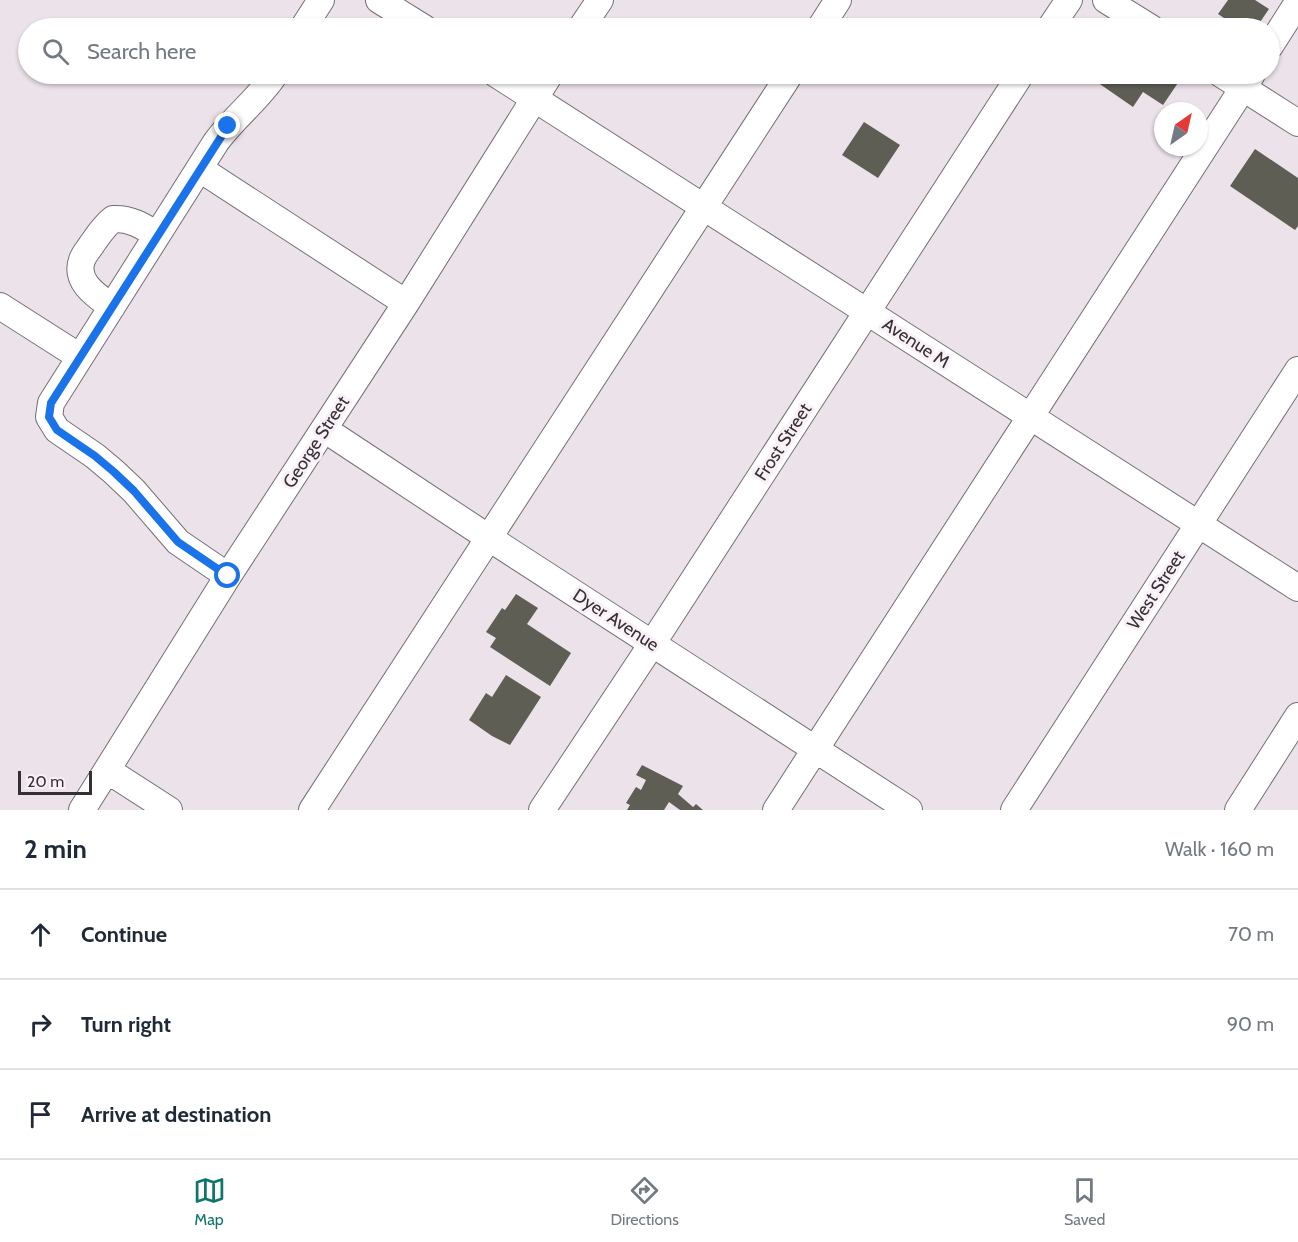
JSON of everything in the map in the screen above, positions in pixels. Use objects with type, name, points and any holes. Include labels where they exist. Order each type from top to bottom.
[{"type":"street","points":[[309,18],[321,0]]},
{"type":"street","points":[[379,0],[408,18]]},
{"type":"street","points":[[588,18],[600,0]]},
{"type":"street","points":[[826,18],[838,0]]},
{"type":"street","points":[[1057,18],[1069,0]]},
{"type":"street","points":[[1106,0],[1135,18]]},
{"type":"street","points":[[1280,29],[1298,2]]},
{"type":"street","points":[[228,576],[178,542],[134,491],[95,456],[57,430],[49,417],[51,403],[228,126],[253,102],[267,84]]},
{"type":"street","name":"Avenue M","points":[[512,84],[1298,588]]},
{"type":"street","name":"George Street","points":[[82,810],[228,576],[406,303],[543,84]]},
{"type":"street","points":[[312,810],[784,84]]},
{"type":"street","name":"Frost Street","points":[[542,810],[1015,84]]},
{"type":"street","points":[[776,810],[1244,84]]},
{"type":"street","points":[[1252,84],[1298,123]]},
{"type":"street","points":[[200,169],[406,303]]},
{"type":"street","points":[[112,307],[94,295],[85,285],[81,272],[82,260],[104,226],[112,219],[124,218],[158,235]]},
{"type":"street","points":[[0,306],[80,357]]},
{"type":"street","name":"West Street","points":[[1014,810],[1298,370]]},
{"type":"street","name":"Dyer Avenue","points":[[324,429],[909,810]]},
{"type":"street","points":[[1238,810],[1298,716]]},
{"type":"street","points":[[107,770],[169,810]]},
{"type":"building","points":[[1228,0],[1255,0],[1269,9],[1263,18],[1224,18],[1218,14]]},
{"type":"building","points":[[1100,84],[1177,84],[1165,102],[1158,102],[1143,92],[1133,107]]},
{"type":"building","points":[[864,122],[900,145],[878,178],[842,155]]},
{"type":"building","points":[[1255,149],[1298,178],[1298,226],[1295,230],[1230,186]]},
{"type":"building","points":[[516,594],[538,608],[527,624],[571,653],[550,686],[490,647],[496,638],[486,632],[502,608],[505,610]]},
{"type":"building","points":[[506,675],[541,697],[510,745],[469,720],[486,693],[492,697]]},
{"type":"building","points":[[642,765],[683,786],[678,794],[693,807],[696,804],[703,810],[680,810],[669,802],[664,810],[627,810],[630,805],[626,803],[636,787],[641,790],[646,780],[636,775]]},
{"type":"route","points":[[228,126],[51,403],[49,417],[57,430],[95,456],[134,491],[178,542],[228,576]]}]
